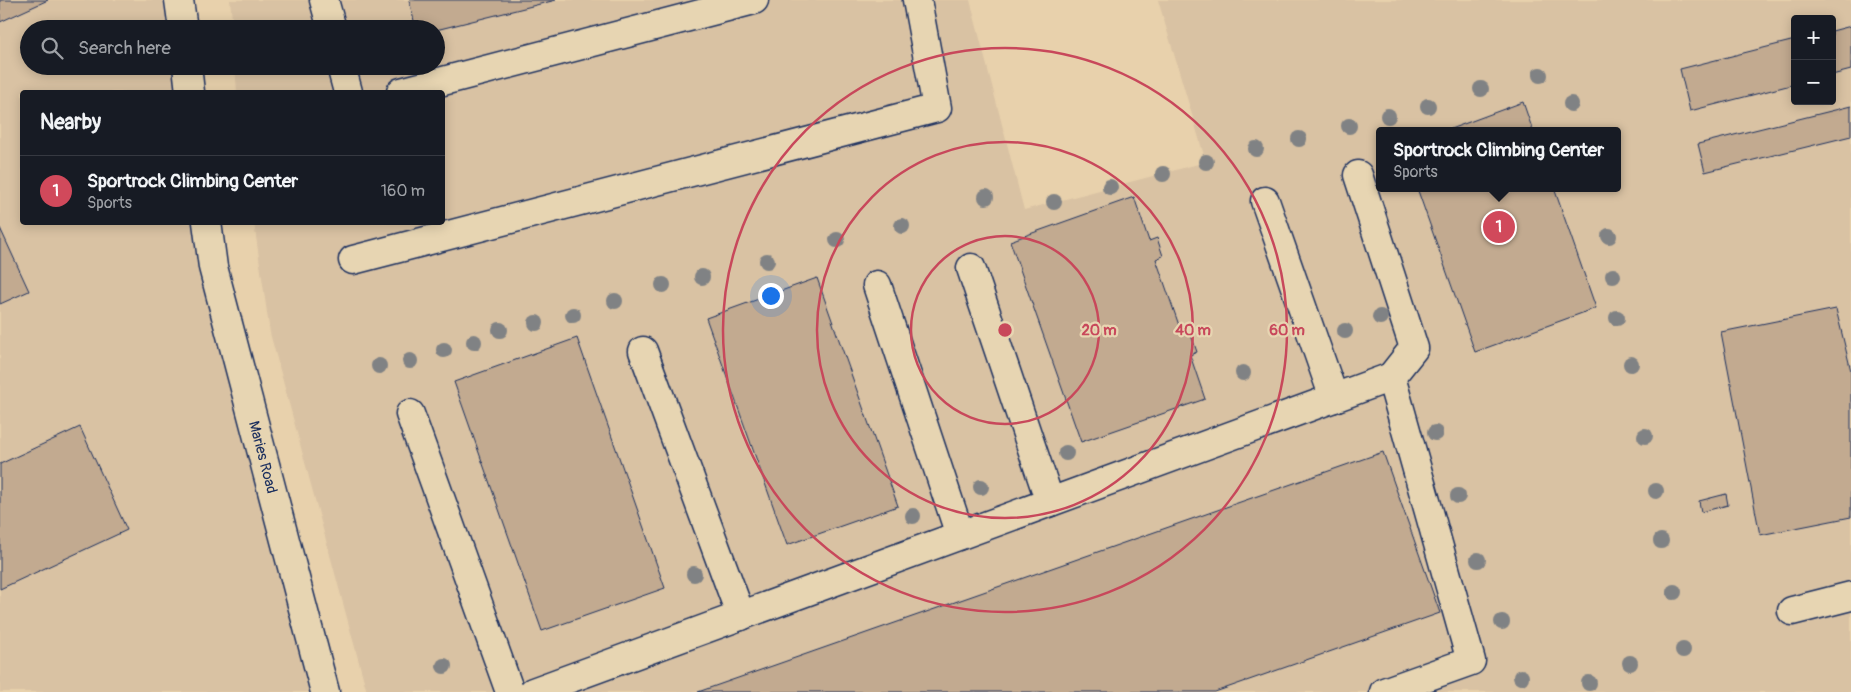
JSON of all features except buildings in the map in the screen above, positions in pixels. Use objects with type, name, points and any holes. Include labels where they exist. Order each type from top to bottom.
[{"type":"street","points":[[179,0],[182,20]]},
{"type":"street","points":[[324,0],[330,20]]},
{"type":"street","points":[[409,90],[754,0]]},
{"type":"street","points":[[353,260],[938,108],[917,0]]},
{"type":"street","points":[[188,75],[190,90]]},
{"type":"street","points":[[343,75],[347,90]]},
{"type":"street","points":[[533,692],[1391,378],[1414,348],[1358,175]]},
{"type":"street","points":[[1265,201],[1334,398]]},
{"type":"street","name":"Maries Road","points":[[207,225],[213,267],[325,692]]},
{"type":"street","points":[[971,268],[1050,502]]},
{"type":"street","points":[[876,285],[960,536]]},
{"type":"street","points":[[643,351],[741,616]]},
{"type":"street","points":[[1384,692],[1471,661],[1391,378]]},
{"type":"street","points":[[410,414],[510,692]]},
{"type":"street","points":[[1792,611],[1851,596]]},
{"type":"shaded area","points":[[0,0],[179,0],[182,20],[20,20],[20,75],[188,75],[190,90],[20,90],[20,225],[208,225],[325,692],[0,692]]},
{"type":"shaded area","points":[[230,0],[970,0],[1024,210],[1206,162],[1158,0],[1851,0],[1851,692],[367,692],[270,333],[254,225],[445,225],[445,90],[237,90],[236,75],[445,75],[445,20],[232,20]]},
{"type":"place","name":"Sportrock Climbing Center","points":[[1499,227]]}]
